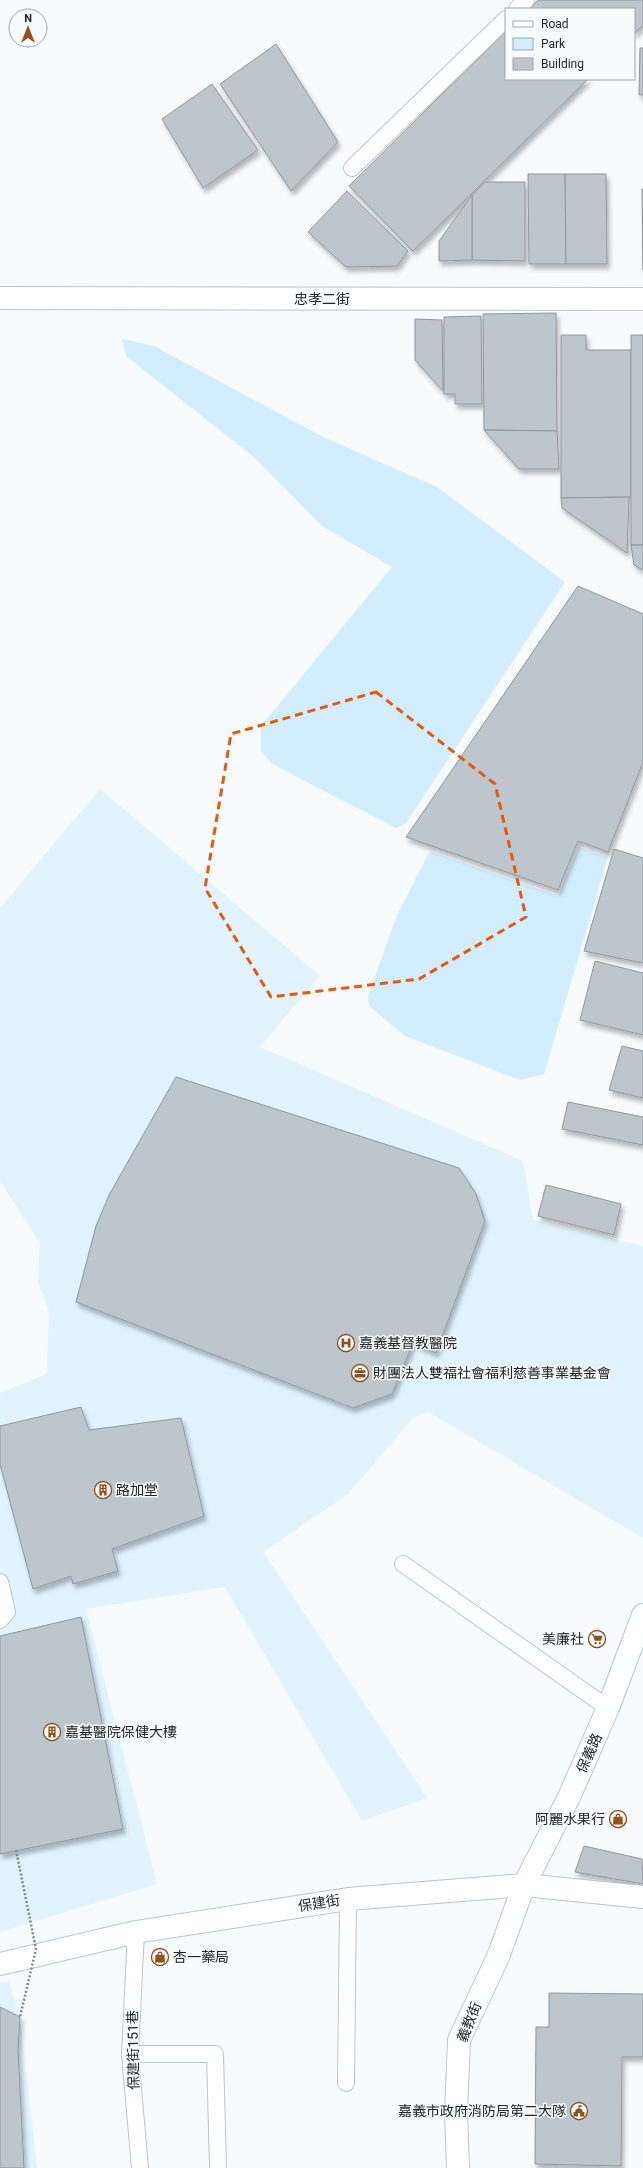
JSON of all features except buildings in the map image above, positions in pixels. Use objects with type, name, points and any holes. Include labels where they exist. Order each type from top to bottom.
[{"type":"street","name":"忠孝二街","points":[[0,298],[643,299]]},
{"type":"street","name":"保義路","points":[[524,1885],[569,1797],[608,1708],[643,1615]]},
{"type":"street","name":"保建街","points":[[0,1964],[136,1932],[348,1899],[524,1885],[643,1897]]},
{"type":"street","name":"義教街","points":[[458,2168],[456,2112],[459,2040],[498,1956],[524,1885]]},
{"type":"lane","points":[[518,8],[526,0]]},
{"type":"lane","points":[[352,168],[505,21]]},
{"type":"lane","points":[[403,1564],[608,1708]]},
{"type":"lane","points":[[0,1582],[7,1612],[0,1620]]},
{"type":"lane","points":[[346,2083],[348,1899]]},
{"type":"lane","name":"保建街151巷","points":[[136,1932],[130,2054],[140,2168]]},
{"type":"lane","points":[[130,2054],[216,2054],[218,2168]]},
{"type":"path","points":[[16,1850],[36,1949],[20,2017]]},
{"type":"highlighted area","points":[[376,692],[495,784],[526,917],[419,979],[271,997],[205,888],[231,734]]},
{"type":"shaded area","name":"嘉義基督教醫院","points":[[100,789],[320,976],[260,1047],[523,1161],[533,1220],[643,1246],[643,1538],[428,1412],[413,1418],[348,1494],[263,1552],[427,1798],[362,1821],[225,1587],[86,1609],[157,1884],[0,1932],[0,1393],[47,1374],[49,1311],[38,1283],[40,1243],[0,1181],[0,908]]},
{"type":"shaded area","points":[[9,1981],[20,2017],[37,2168],[0,2168],[0,1983]]},
{"type":"green space","points":[[122,339],[154,346],[323,437],[437,487],[565,582],[406,823],[396,828],[272,764],[261,751],[261,726],[392,567],[322,526],[255,458],[126,356]]},
{"type":"green space","points":[[579,847],[608,857],[544,1074],[520,1080],[405,1036],[369,1006],[368,996],[397,915],[430,851],[558,896]]},
{"type":"place","name":"嘉義基督教醫院","points":[[346,1343]]},
{"type":"place","name":"財團法人雙福社會福利慈善事業基金會","points":[[360,1373]]},
{"type":"place","name":"路加堂","points":[[103,1490]]},
{"type":"place","name":"美廉社","points":[[597,1639]]},
{"type":"place","name":"嘉基醫院保健大樓","points":[[52,1732]]},
{"type":"place","name":"阿麗水果行","points":[[618,1819]]},
{"type":"place","name":"杏一藥局","points":[[160,1957]]},
{"type":"place","name":"嘉義市政府消防局第二大隊","points":[[579,2111]]}]
